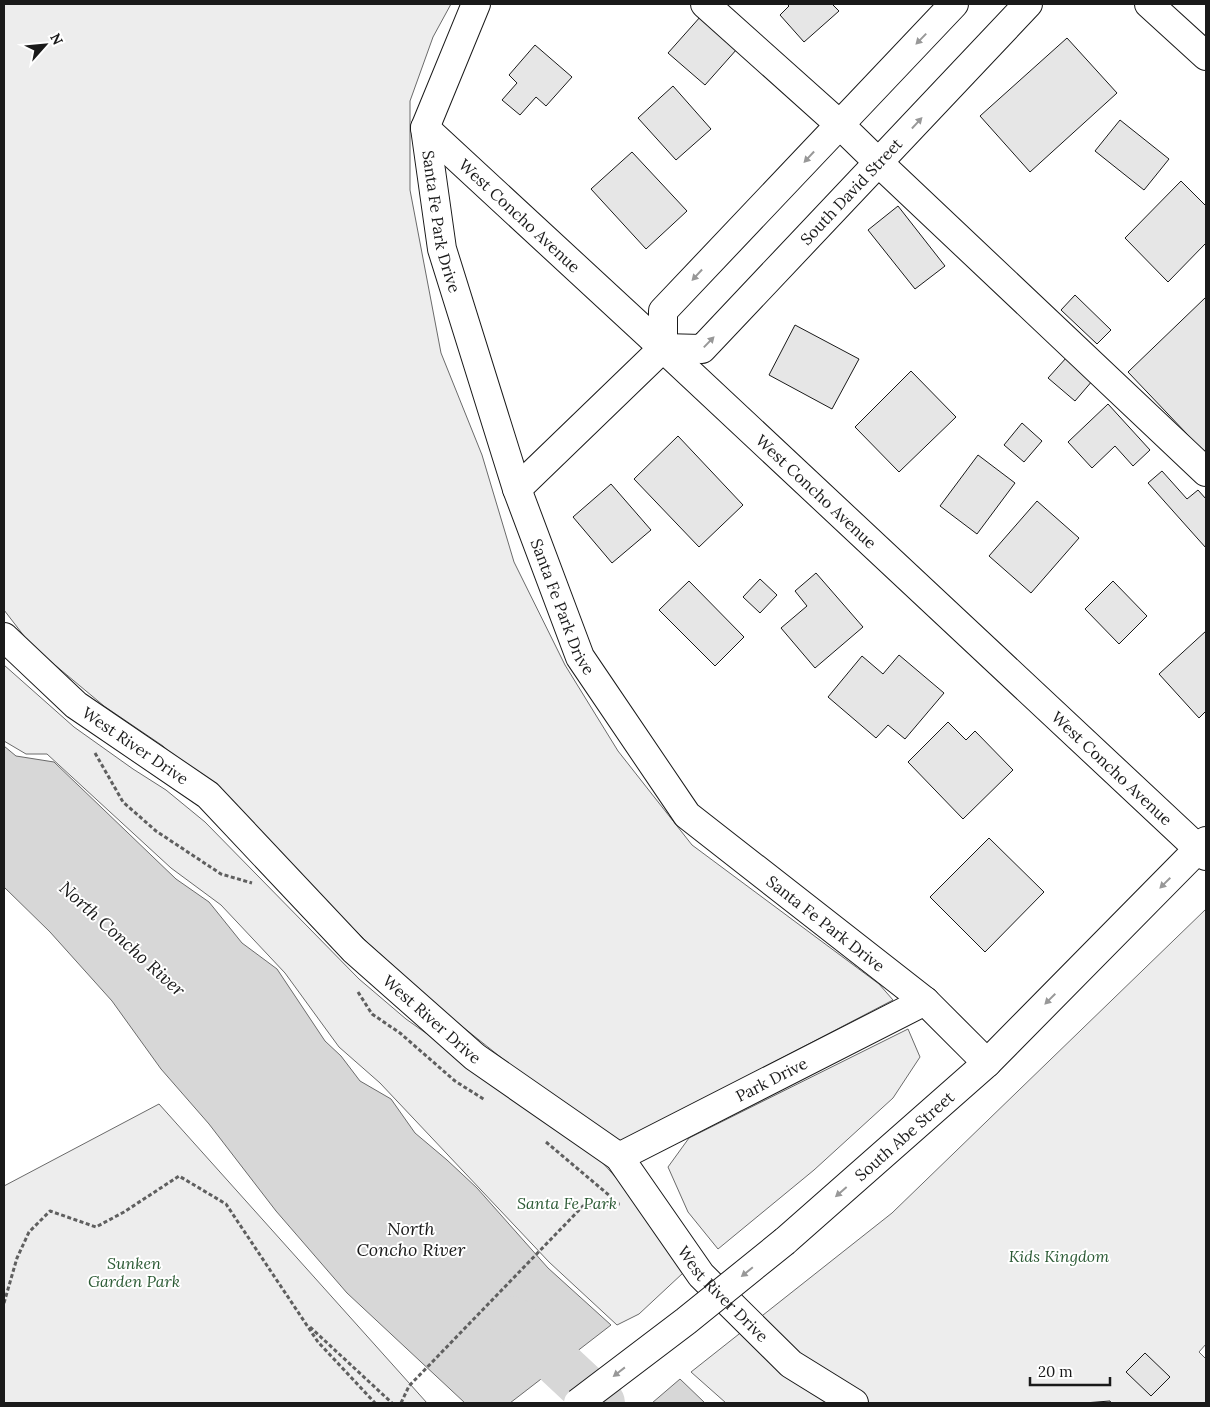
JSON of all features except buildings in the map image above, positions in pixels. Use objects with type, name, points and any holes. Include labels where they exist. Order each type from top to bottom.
[{"type":"street","name":"Santa Fe Park Drive","points":[[476,4],[425,128],[442,249],[516,489],[580,657],[687,815],[925,1001],[987,1063]]},
{"type":"street","points":[[705,4],[839,124],[879,164],[1206,472]]},
{"type":"street","points":[[516,489],[663,348],[663,311],[954,4]]},
{"type":"street","name":"South David Street","points":[[663,348],[702,349],[879,164],[1028,4]]},
{"type":"street","points":[[1149,4],[1206,56]]},
{"type":"street","name":"West Concho Avenue","points":[[425,128],[1204,848]]},
{"type":"street","name":"West River Drive","points":[[4,637],[76,705],[208,795],[354,950],[475,1056],[618,1157],[701,1275],[791,1364],[854,1403]]},
{"type":"street","name":"South Abe Street","points":[[578,1403],[686,1321],[785,1241],[987,1063],[1204,848]]},
{"type":"street","name":"Park Drive","points":[[618,1157],[925,1001]]},
{"type":"path","points":[[4,1303],[17,1258],[29,1232],[50,1212],[96,1227],[124,1212],[179,1176],[226,1204],[318,1342],[375,1403]]},
{"type":"path","points":[[400,1403],[409,1386],[583,1206],[620,1204],[627,1210]]},
{"type":"path","points":[[305,1323],[392,1403]]},
{"type":"shaded area","points":[[4,4],[451,4],[433,37],[410,101],[410,190],[441,353],[482,455],[514,562],[565,665],[618,751],[692,845],[879,984],[893,1000],[619,1143],[577,1118],[454,1020],[369,944],[306,881],[163,746],[104,706],[31,645],[4,610]]},
{"type":"shaded area","name":"Santa Fe Park","points":[[4,665],[74,727],[166,790],[205,822],[359,979],[406,1019],[591,1150],[620,1182],[683,1273],[639,1314],[617,1325],[549,1262],[380,1083],[339,1047],[285,973],[221,905],[171,868],[47,754],[26,754],[4,741]]},
{"type":"shaded area","name":"Kids Kingdom","points":[[1206,909],[1206,1344],[1199,1352],[1206,1359],[1206,1403],[726,1403],[691,1372],[892,1213]]},
{"type":"shaded area","points":[[908,1029],[920,1057],[893,1098],[814,1170],[718,1249],[688,1212],[668,1167],[689,1138]]},
{"type":"shaded area","name":"Sunken Garden Park","points":[[159,1104],[427,1403],[4,1403],[4,1186]]},
{"type":"water","name":"North Concho River","points":[[4,746],[16,756],[54,762],[176,879],[209,902],[242,943],[277,969],[325,1041],[341,1056],[360,1081],[391,1099],[415,1133],[477,1188],[548,1268],[611,1325],[510,1403],[465,1403],[347,1293],[276,1211],[209,1124],[161,1069],[112,1001],[50,932],[4,887]]},
{"type":"water","points":[[680,1379],[705,1403],[652,1403]]},
{"type":"waterway","name":"North Concho River","points":[[512,1320],[601,1403]]}]
